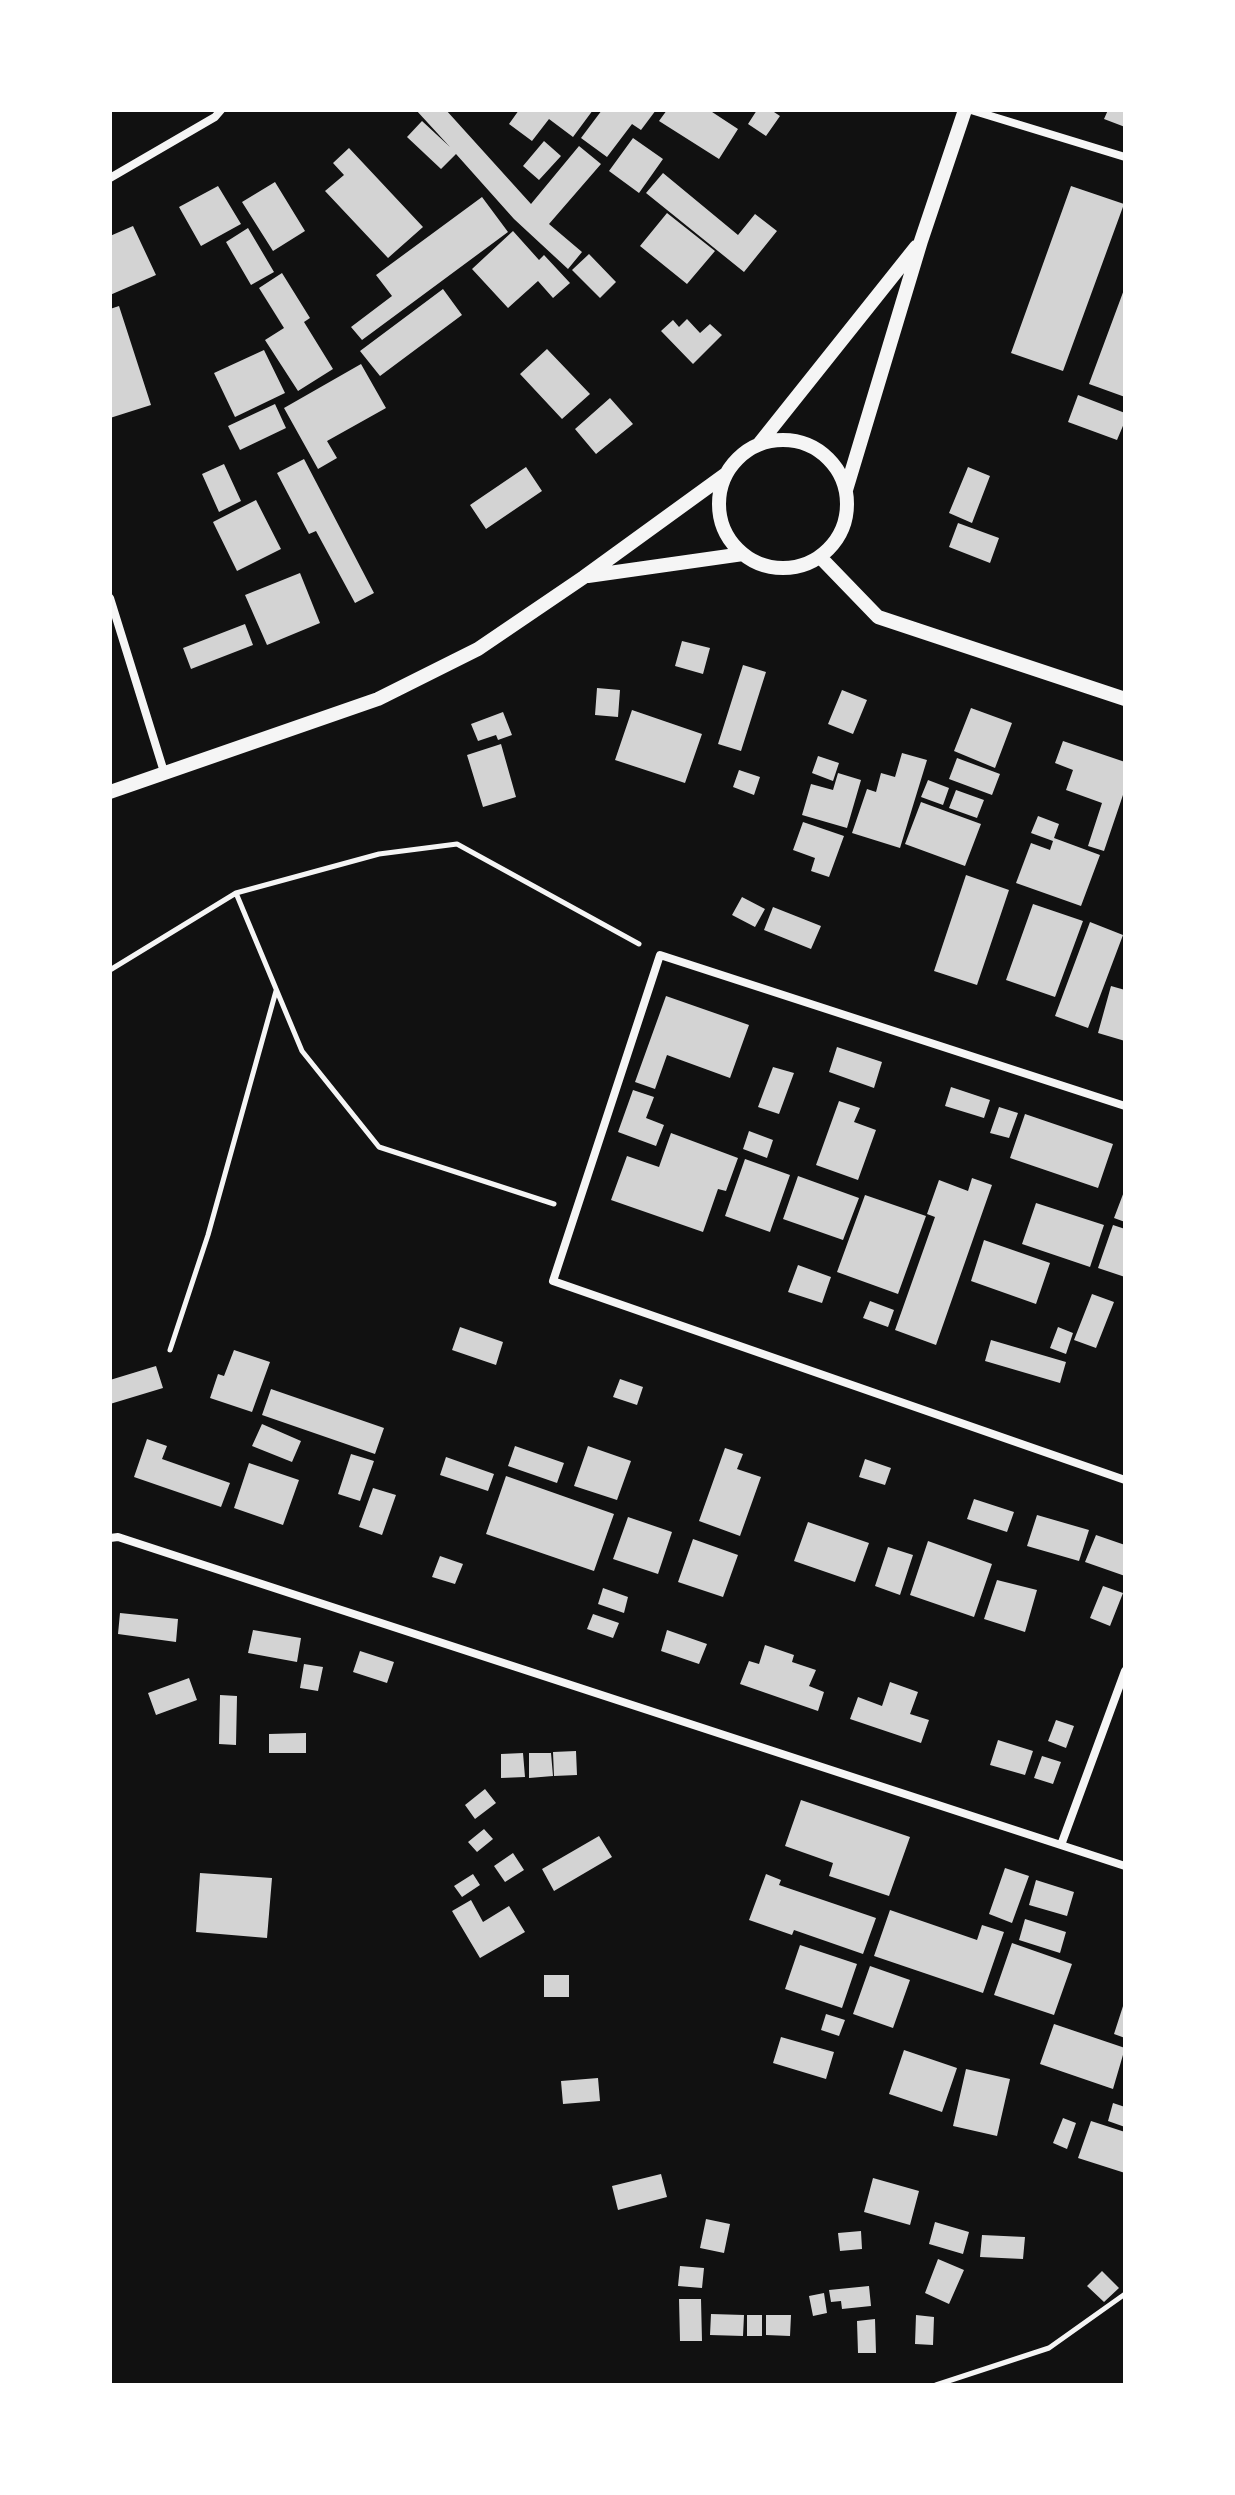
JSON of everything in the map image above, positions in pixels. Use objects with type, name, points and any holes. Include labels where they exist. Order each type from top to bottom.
[{"type":"street","points":[[110,178],[215,117],[221,110]]},
{"type":"street","points":[[846,490],[921,241],[968,110],[1125,157]]},
{"type":"street","points":[[110,792],[378,699],[478,649],[584,577],[726,474],[740,456],[759,444],[921,241]]},
{"type":"street","points":[[726,474],[719,495],[720,517],[728,538],[743,554],[768,567],[794,567],[820,557],[838,538],[848,513],[846,490],[838,469],[823,453],[803,442],[781,439],[759,444]]},
{"type":"street","points":[[584,577],[743,554]]},
{"type":"street","points":[[820,557],[878,617],[1125,699]]},
{"type":"street","points":[[110,598],[165,775]]},
{"type":"street","points":[[1125,1106],[660,955],[553,1281],[1125,1480]]},
{"type":"street","points":[[110,1538],[134,1542],[1125,1866]]},
{"type":"street","points":[[1061,1845],[1125,1671]]},
{"type":"path","points":[[110,970],[236,893],[379,854],[457,844],[660,955]]},
{"type":"path","points":[[236,893],[302,1051],[379,1147],[576,1211]]},
{"type":"path","points":[[170,1350],[208,1235],[277,990]]},
{"type":"path","points":[[936,2385],[1049,2348],[1125,2294]]},
{"type":"building","points":[[416,110],[446,110],[531,204],[579,146],[601,164],[549,224],[582,252],[568,269],[514,219],[456,154],[441,169],[407,137],[422,121],[450,147]]},
{"type":"building","points":[[519,110],[593,110],[573,137],[549,119],[532,141],[509,124]]},
{"type":"building","points":[[602,110],[656,110],[641,130],[632,124],[607,157],[581,138]]},
{"type":"building","points":[[667,110],[709,110],[738,129],[719,159],[659,121]]},
{"type":"building","points":[[757,110],[771,110],[780,116],[766,136],[748,124]]},
{"type":"building","points":[[1108,110],[1125,110],[1125,127],[1104,119]]},
{"type":"building","points":[[633,138],[663,159],[639,193],[609,171]]},
{"type":"building","points":[[544,141],[561,156],[539,180],[523,166]]},
{"type":"building","points":[[349,148],[423,227],[388,258],[325,191],[344,175],[333,163]]},
{"type":"building","points":[[663,173],[738,235],[755,214],[777,231],[744,272],[646,193]]},
{"type":"building","points":[[275,182],[305,231],[273,251],[242,202]]},
{"type":"building","points":[[218,186],[241,224],[201,246],[179,207]]},
{"type":"building","points":[[1071,186],[1124,204],[1063,371],[1011,353]]},
{"type":"building","points":[[482,197],[508,232],[362,340],[351,327],[392,296],[376,275]]},
{"type":"building","points":[[667,213],[715,251],[687,284],[640,246]]},
{"type":"building","points":[[133,226],[156,275],[110,295],[110,236]]},
{"type":"building","points":[[248,228],[274,272],[251,285],[226,242]]},
{"type":"building","points":[[513,231],[539,260],[544,255],[570,283],[553,298],[538,281],[508,308],[472,269]]},
{"type":"building","points":[[589,254],[616,282],[600,298],[572,270]]},
{"type":"building","points":[[282,273],[310,318],[304,322],[333,369],[298,391],[265,340],[284,328],[259,288]]},
{"type":"building","points":[[1125,287],[1125,397],[1089,384]]},
{"type":"building","points":[[443,289],[462,315],[380,376],[360,351]]},
{"type":"building","points":[[119,306],[151,405],[110,418],[110,309]]},
{"type":"building","points":[[687,319],[700,333],[710,324],[722,335],[693,364],[661,331],[673,320],[679,327]]},
{"type":"building","points":[[547,349],[590,394],[562,419],[520,374]]},
{"type":"building","points":[[264,350],[285,393],[235,417],[214,373]]},
{"type":"building","points":[[361,364],[386,408],[327,441],[337,458],[318,469],[284,408]]},
{"type":"building","points":[[1078,395],[1125,413],[1117,440],[1068,422]]},
{"type":"building","points":[[610,398],[633,424],[596,454],[575,429]]},
{"type":"building","points":[[275,404],[286,428],[240,450],[228,426]]},
{"type":"building","points":[[304,459],[374,593],[355,603],[316,531],[309,534],[277,473]]},
{"type":"building","points":[[224,464],[241,501],[219,512],[202,474]]},
{"type":"building","points":[[526,467],[542,491],[486,529],[470,505]]},
{"type":"building","points":[[968,467],[990,476],[972,523],[949,513]]},
{"type":"building","points":[[256,500],[281,549],[237,571],[213,522]]},
{"type":"building","points":[[958,523],[999,538],[990,563],[949,547]]},
{"type":"building","points":[[300,573],[320,623],[267,645],[245,595]]},
{"type":"building","points":[[245,624],[253,645],[191,669],[183,648]]},
{"type":"building","points":[[682,641],[710,648],[703,674],[675,666]]},
{"type":"building","points":[[743,665],[766,672],[741,751],[718,744]]},
{"type":"building","points":[[597,688],[620,690],[618,717],[595,715]]},
{"type":"building","points":[[842,690],[867,700],[853,734],[828,724]]},
{"type":"building","points":[[971,708],[1012,723],[995,768],[954,751]]},
{"type":"building","points":[[632,710],[702,734],[685,783],[615,760]]},
{"type":"building","points":[[503,712],[512,735],[498,740],[496,735],[478,741],[471,724]]},
{"type":"building","points":[[1063,741],[1125,762],[1125,789],[1104,851],[1088,846],[1102,803],[1066,790],[1073,770],[1055,763]]},
{"type":"building","points":[[501,744],[516,797],[483,807],[467,755]]},
{"type":"building","points":[[902,753],[927,760],[900,848],[852,833],[867,789],[876,792],[881,773],[895,777]]},
{"type":"building","points":[[818,756],[839,763],[833,781],[812,773]]},
{"type":"building","points":[[957,758],[1000,774],[992,795],[949,779]]},
{"type":"building","points":[[739,770],[760,777],[754,795],[733,787]]},
{"type":"building","points":[[838,773],[861,780],[847,828],[802,815],[811,784],[833,790]]},
{"type":"building","points":[[928,780],[949,788],[943,805],[921,797]]},
{"type":"building","points":[[956,790],[984,800],[977,818],[949,808]]},
{"type":"building","points":[[921,802],[981,824],[965,866],[905,844]]},
{"type":"building","points":[[1038,816],[1059,824],[1054,838],[1100,855],[1081,906],[1016,883],[1031,843],[1050,850],[1053,841],[1031,833]]},
{"type":"building","points":[[803,822],[844,836],[829,877],[811,871],[815,858],[793,850]]},
{"type":"building","points":[[966,875],[1009,890],[977,985],[934,971]]},
{"type":"building","points":[[742,897],[765,909],[755,927],[732,915]]},
{"type":"building","points":[[1033,904],[1083,921],[1055,997],[1006,980]]},
{"type":"building","points":[[773,907],[821,926],[811,949],[764,930]]},
{"type":"building","points":[[1090,922],[1123,935],[1088,1028],[1055,1016]]},
{"type":"building","points":[[1111,986],[1125,990],[1125,1041],[1098,1033]]},
{"type":"building","points":[[666,996],[749,1025],[730,1078],[667,1055],[655,1089],[635,1082]]},
{"type":"building","points":[[837,1047],[882,1062],[874,1088],[829,1072]]},
{"type":"building","points":[[773,1067],[794,1073],[779,1114],[758,1107]]},
{"type":"building","points":[[951,1087],[990,1100],[984,1118],[945,1106]]},
{"type":"building","points":[[633,1090],[654,1097],[646,1118],[664,1125],[656,1146],[618,1132]]},
{"type":"building","points":[[839,1101],[860,1108],[854,1122],[876,1130],[858,1180],[816,1165]]},
{"type":"building","points":[[999,1107],[1018,1113],[1009,1138],[990,1133]]},
{"type":"building","points":[[1025,1114],[1113,1144],[1098,1188],[1010,1158]]},
{"type":"building","points":[[749,1131],[773,1140],[767,1158],[743,1149]]},
{"type":"building","points":[[671,1133],[738,1158],[726,1191],[718,1189],[703,1232],[611,1200],[627,1156],[659,1167]]},
{"type":"building","points":[[745,1159],[790,1175],[770,1232],[725,1216]]},
{"type":"building","points":[[798,1176],[859,1198],[843,1240],[783,1219]]},
{"type":"building","points":[[972,1178],[992,1185],[936,1345],[895,1330],[935,1217],[927,1214],[939,1180],[968,1191]]},
{"type":"building","points":[[1125,1189],[1125,1222],[1114,1218]]},
{"type":"building","points":[[865,1195],[926,1216],[898,1294],[837,1272]]},
{"type":"building","points":[[1036,1203],[1104,1225],[1090,1267],[1022,1244]]},
{"type":"building","points":[[1113,1225],[1125,1229],[1125,1277],[1098,1268]]},
{"type":"building","points":[[984,1240],[1050,1263],[1036,1304],[971,1281]]},
{"type":"building","points":[[798,1265],[831,1277],[822,1303],[788,1292]]},
{"type":"building","points":[[1092,1294],[1114,1302],[1096,1348],[1074,1340]]},
{"type":"building","points":[[870,1301],[894,1310],[888,1327],[863,1318]]},
{"type":"building","points":[[460,1327],[503,1342],[496,1365],[452,1350]]},
{"type":"building","points":[[1058,1327],[1073,1333],[1066,1354],[1050,1348]]},
{"type":"building","points":[[991,1340],[1066,1362],[1060,1383],[985,1361]]},
{"type":"building","points":[[234,1350],[270,1362],[252,1412],[210,1398],[218,1374],[224,1376]]},
{"type":"building","points":[[156,1366],[163,1388],[110,1404],[110,1380]]},
{"type":"building","points":[[620,1379],[643,1387],[637,1405],[613,1397]]},
{"type":"building","points":[[271,1389],[384,1428],[375,1454],[262,1415]]},
{"type":"building","points":[[262,1424],[301,1441],[292,1462],[252,1446]]},
{"type":"building","points":[[147,1439],[167,1446],[162,1459],[230,1483],[221,1507],[134,1477]]},
{"type":"building","points":[[515,1446],[564,1463],[557,1483],[508,1466]]},
{"type":"building","points":[[588,1446],[631,1461],[617,1500],[574,1486]]},
{"type":"building","points":[[725,1448],[743,1454],[737,1469],[761,1477],[740,1536],[699,1521]]},
{"type":"building","points":[[351,1454],[374,1461],[360,1501],[338,1494]]},
{"type":"building","points":[[446,1457],[494,1474],[488,1491],[440,1475]]},
{"type":"building","points":[[865,1459],[891,1468],[885,1485],[859,1477]]},
{"type":"building","points":[[249,1463],[299,1480],[283,1525],[234,1508]]},
{"type":"building","points":[[506,1476],[614,1514],[594,1571],[486,1534]]},
{"type":"building","points":[[373,1488],[396,1495],[382,1535],[359,1527]]},
{"type":"building","points":[[974,1499],[1014,1512],[1007,1532],[967,1519]]},
{"type":"building","points":[[1037,1515],[1089,1530],[1079,1561],[1027,1546]]},
{"type":"building","points":[[628,1517],[672,1532],[658,1574],[613,1559]]},
{"type":"building","points":[[808,1522],[869,1543],[855,1582],[794,1561]]},
{"type":"building","points":[[1096,1535],[1125,1545],[1125,1576],[1085,1562]]},
{"type":"building","points":[[693,1539],[738,1555],[723,1597],[678,1582]]},
{"type":"building","points":[[928,1541],[992,1564],[974,1617],[910,1595]]},
{"type":"building","points":[[888,1547],[913,1555],[900,1595],[875,1586]]},
{"type":"building","points":[[440,1556],[463,1564],[455,1584],[432,1577]]},
{"type":"building","points":[[997,1580],[1037,1590],[1025,1632],[984,1619]]},
{"type":"building","points":[[1103,1586],[1123,1593],[1110,1626],[1090,1618]]},
{"type":"building","points":[[603,1588],[628,1597],[624,1613],[598,1604]]},
{"type":"building","points":[[120,1613],[178,1619],[176,1642],[118,1634]]},
{"type":"building","points":[[593,1614],[619,1623],[613,1638],[587,1629]]},
{"type":"building","points":[[253,1630],[301,1638],[297,1662],[248,1653]]},
{"type":"building","points":[[667,1630],[707,1644],[699,1664],[661,1651]]},
{"type":"building","points":[[765,1645],[794,1655],[792,1662],[816,1670],[809,1686],[824,1692],[818,1711],[740,1684],[749,1661],[759,1664]]},
{"type":"building","points":[[360,1651],[394,1662],[387,1683],[353,1672]]},
{"type":"building","points":[[304,1664],[323,1667],[318,1691],[300,1688]]},
{"type":"building","points":[[189,1678],[197,1700],[156,1715],[148,1693]]},
{"type":"building","points":[[890,1682],[918,1692],[910,1714],[929,1720],[921,1743],[850,1719],[858,1697],[882,1706]]},
{"type":"building","points":[[220,1695],[237,1696],[236,1745],[219,1744]]},
{"type":"building","points":[[1056,1720],[1074,1726],[1066,1748],[1048,1741]]},
{"type":"building","points":[[306,1733],[306,1753],[269,1753],[269,1734]]},
{"type":"building","points":[[998,1740],[1033,1751],[1025,1775],[990,1765]]},
{"type":"building","points":[[576,1751],[577,1775],[554,1776],[553,1752]]},
{"type":"building","points":[[523,1753],[525,1777],[501,1778],[501,1754]]},
{"type":"building","points":[[529,1753],[551,1753],[553,1776],[529,1778]]},
{"type":"building","points":[[1042,1756],[1061,1762],[1053,1784],[1034,1778]]},
{"type":"building","points":[[485,1789],[496,1803],[475,1819],[465,1805]]},
{"type":"building","points":[[801,1800],[910,1837],[889,1896],[829,1876],[833,1863],[785,1846]]},
{"type":"building","points":[[484,1829],[493,1839],[477,1852],[468,1842]]},
{"type":"building","points":[[599,1836],[612,1857],[554,1891],[542,1869]]},
{"type":"building","points":[[513,1853],[524,1870],[505,1882],[494,1866]]},
{"type":"building","points":[[1005,1868],[1029,1876],[1012,1923],[989,1914]]},
{"type":"building","points":[[200,1873],[272,1878],[267,1938],[196,1932]]},
{"type":"building","points":[[473,1874],[480,1885],[462,1897],[454,1886]]},
{"type":"building","points":[[766,1874],[781,1880],[779,1885],[876,1918],[863,1954],[794,1930],[792,1935],[749,1920]]},
{"type":"building","points":[[1036,1880],[1074,1892],[1067,1916],[1029,1905]]},
{"type":"building","points":[[471,1900],[483,1922],[509,1906],[525,1932],[480,1958],[452,1911]]},
{"type":"building","points":[[890,1910],[977,1940],[982,1925],[1004,1932],[983,1993],[874,1956]]},
{"type":"building","points":[[1025,1919],[1066,1932],[1060,1953],[1019,1940]]},
{"type":"building","points":[[1012,1943],[1072,1964],[1054,2015],[994,1995]]},
{"type":"building","points":[[800,1945],[857,1964],[842,2008],[785,1989]]},
{"type":"building","points":[[870,1966],[910,1980],[893,2028],[853,2014]]},
{"type":"building","points":[[544,1975],[569,1975],[569,1997],[544,1997]]},
{"type":"building","points":[[1125,2004],[1125,2038],[1114,2034]]},
{"type":"building","points":[[826,2014],[845,2020],[839,2036],[821,2030]]},
{"type":"building","points":[[1054,2024],[1125,2048],[1113,2089],[1040,2064]]},
{"type":"building","points":[[781,2037],[834,2052],[826,2079],[773,2063]]},
{"type":"building","points":[[904,2050],[957,2068],[942,2112],[889,2094]]},
{"type":"building","points":[[966,2069],[1010,2079],[997,2136],[953,2126]]},
{"type":"building","points":[[598,2078],[600,2101],[563,2104],[561,2081]]},
{"type":"building","points":[[1113,2103],[1125,2107],[1125,2127],[1108,2121]]},
{"type":"building","points":[[1063,2118],[1076,2123],[1067,2149],[1053,2143]]},
{"type":"building","points":[[1091,2121],[1125,2132],[1125,2173],[1078,2158]]},
{"type":"building","points":[[661,2174],[667,2197],[618,2210],[612,2186]]},
{"type":"building","points":[[873,2178],[919,2191],[910,2225],[864,2212]]},
{"type":"building","points":[[706,2219],[730,2224],[724,2253],[700,2248]]},
{"type":"building","points":[[935,2222],[969,2232],[963,2254],[929,2244]]},
{"type":"building","points":[[861,2231],[862,2249],[840,2251],[838,2233]]},
{"type":"building","points":[[982,2235],[1025,2237],[1023,2259],[980,2257]]},
{"type":"building","points":[[938,2259],[964,2270],[949,2304],[925,2293]]},
{"type":"building","points":[[680,2266],[704,2268],[702,2288],[678,2286]]},
{"type":"building","points":[[1102,2271],[1119,2288],[1104,2302],[1087,2286]]},
{"type":"building","points":[[869,2286],[871,2306],[842,2309],[841,2301],[831,2302],[829,2290]]},
{"type":"building","points":[[824,2293],[827,2313],[813,2316],[809,2296]]},
{"type":"building","points":[[679,2299],[701,2299],[702,2341],[680,2341]]},
{"type":"building","points":[[711,2314],[744,2315],[743,2336],[710,2335]]},
{"type":"building","points":[[747,2315],[762,2315],[762,2336],[747,2336]]},
{"type":"building","points":[[766,2315],[791,2315],[790,2336],[766,2335]]},
{"type":"building","points":[[916,2315],[934,2317],[933,2345],[915,2344]]},
{"type":"building","points":[[875,2319],[876,2353],[858,2353],[857,2321]]}]
